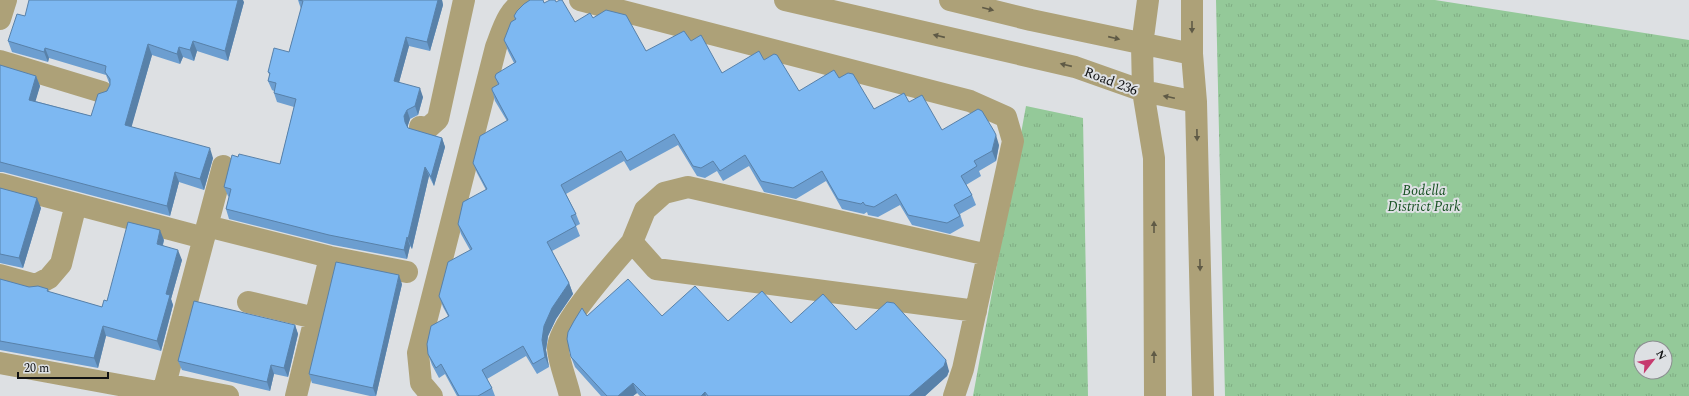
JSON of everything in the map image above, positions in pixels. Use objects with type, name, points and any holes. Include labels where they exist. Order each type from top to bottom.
[{"type":"street","points":[[0,19],[6,0]]},
{"type":"street","points":[[420,127],[428,128],[438,119],[464,0]]},
{"type":"street","points":[[432,396],[421,383],[418,353],[496,47],[510,13],[522,2],[527,0]]},
{"type":"street","points":[[580,0],[970,101],[1006,117],[1013,140],[963,369],[954,396]]},
{"type":"street","name":"Road 236","points":[[784,0],[1075,68],[1142,91],[1154,158],[1154,396]]},
{"type":"street","points":[[950,0],[1192,54]]},
{"type":"street","points":[[1148,0],[1142,44],[1142,91],[1196,102]]},
{"type":"street","points":[[1192,0],[1192,54],[1196,102],[1203,396]]},
{"type":"street","points":[[0,61],[102,92]]},
{"type":"street","points":[[163,391],[223,166]]},
{"type":"street","points":[[0,184],[76,204],[206,232],[407,272]]},
{"type":"street","points":[[570,396],[558,348],[559,336],[593,288],[632,242],[645,210],[664,193],[688,186],[988,255]]},
{"type":"street","points":[[0,275],[36,285],[49,278],[61,264],[76,204]]},
{"type":"street","points":[[632,242],[656,269],[976,311]]},
{"type":"street","points":[[296,396],[330,257]]},
{"type":"street","points":[[248,302],[315,318]]},
{"type":"street","points":[[0,362],[163,391],[228,396]]},
{"type":"green space","name":"Bodella District Park","points":[[1216,0],[1435,0],[1689,40],[1689,396],[1225,396]]},
{"type":"green space","points":[[1026,106],[1083,118],[1088,396],[973,396]]},
{"type":"building","points":[[29,0],[238,0],[225,51],[193,41],[190,50],[179,47],[177,54],[148,44],[125,125],[210,148],[200,179],[175,172],[167,206],[0,162],[0,65],[36,76],[29,100],[91,116],[98,94],[107,91],[110,85],[110,79],[105,72],[106,66],[45,48],[44,52],[8,41],[17,14],[25,16]]},
{"type":"building","points":[[299,0],[438,0],[427,42],[406,37],[394,81],[420,88],[415,106],[407,110],[404,116],[408,128],[442,138],[431,177],[425,167],[404,250],[329,235],[226,209],[231,189],[224,187],[232,155],[238,157],[239,154],[280,164],[296,99],[274,93],[276,83],[268,81],[270,73],[268,72],[274,48],[289,52],[303,1]]},
{"type":"building","points":[[530,0],[543,0],[544,3],[550,0],[555,0],[556,2],[562,0],[575,22],[590,13],[593,18],[606,10],[626,15],[646,51],[684,31],[691,41],[701,35],[722,73],[759,51],[764,60],[774,54],[777,55],[799,91],[834,70],[839,78],[848,73],[853,74],[874,109],[904,93],[909,102],[922,95],[942,130],[978,109],[982,111],[996,135],[992,151],[974,161],[977,166],[961,176],[972,195],[954,205],[960,216],[947,223],[908,215],[896,194],[874,207],[865,205],[863,202],[861,204],[838,199],[822,171],[793,188],[761,181],[745,155],[720,171],[713,161],[701,168],[693,166],[674,134],[627,161],[621,151],[561,185],[576,214],[571,216],[576,226],[547,242],[569,283],[552,308],[544,326],[542,340],[545,357],[533,364],[523,346],[482,370],[492,388],[478,396],[459,396],[441,364],[436,368],[428,354],[427,344],[431,326],[449,316],[439,296],[448,262],[472,249],[458,224],[463,202],[487,189],[473,163],[480,136],[508,120],[492,88],[499,84],[495,77],[496,74],[516,62],[504,40],[511,22],[516,19],[514,16],[517,11]]},
{"type":"building","points":[[0,188],[37,198],[19,258],[0,254]]},
{"type":"building","points":[[128,222],[160,230],[157,244],[178,250],[166,294],[170,295],[157,341],[103,326],[94,358],[0,341],[0,279],[29,287],[38,286],[48,289],[47,291],[102,307],[104,300],[107,301]]},
{"type":"building","points":[[336,262],[399,275],[373,388],[309,374]]},
{"type":"building","points":[[628,279],[662,316],[695,286],[728,321],[762,291],[791,323],[823,294],[856,330],[887,302],[894,303],[946,360],[944,366],[909,396],[708,396],[705,392],[701,396],[646,396],[633,383],[618,396],[607,396],[571,357],[567,339],[568,332],[582,308],[587,316]]},
{"type":"building","points":[[194,301],[295,325],[284,368],[271,365],[267,382],[178,361]]}]
